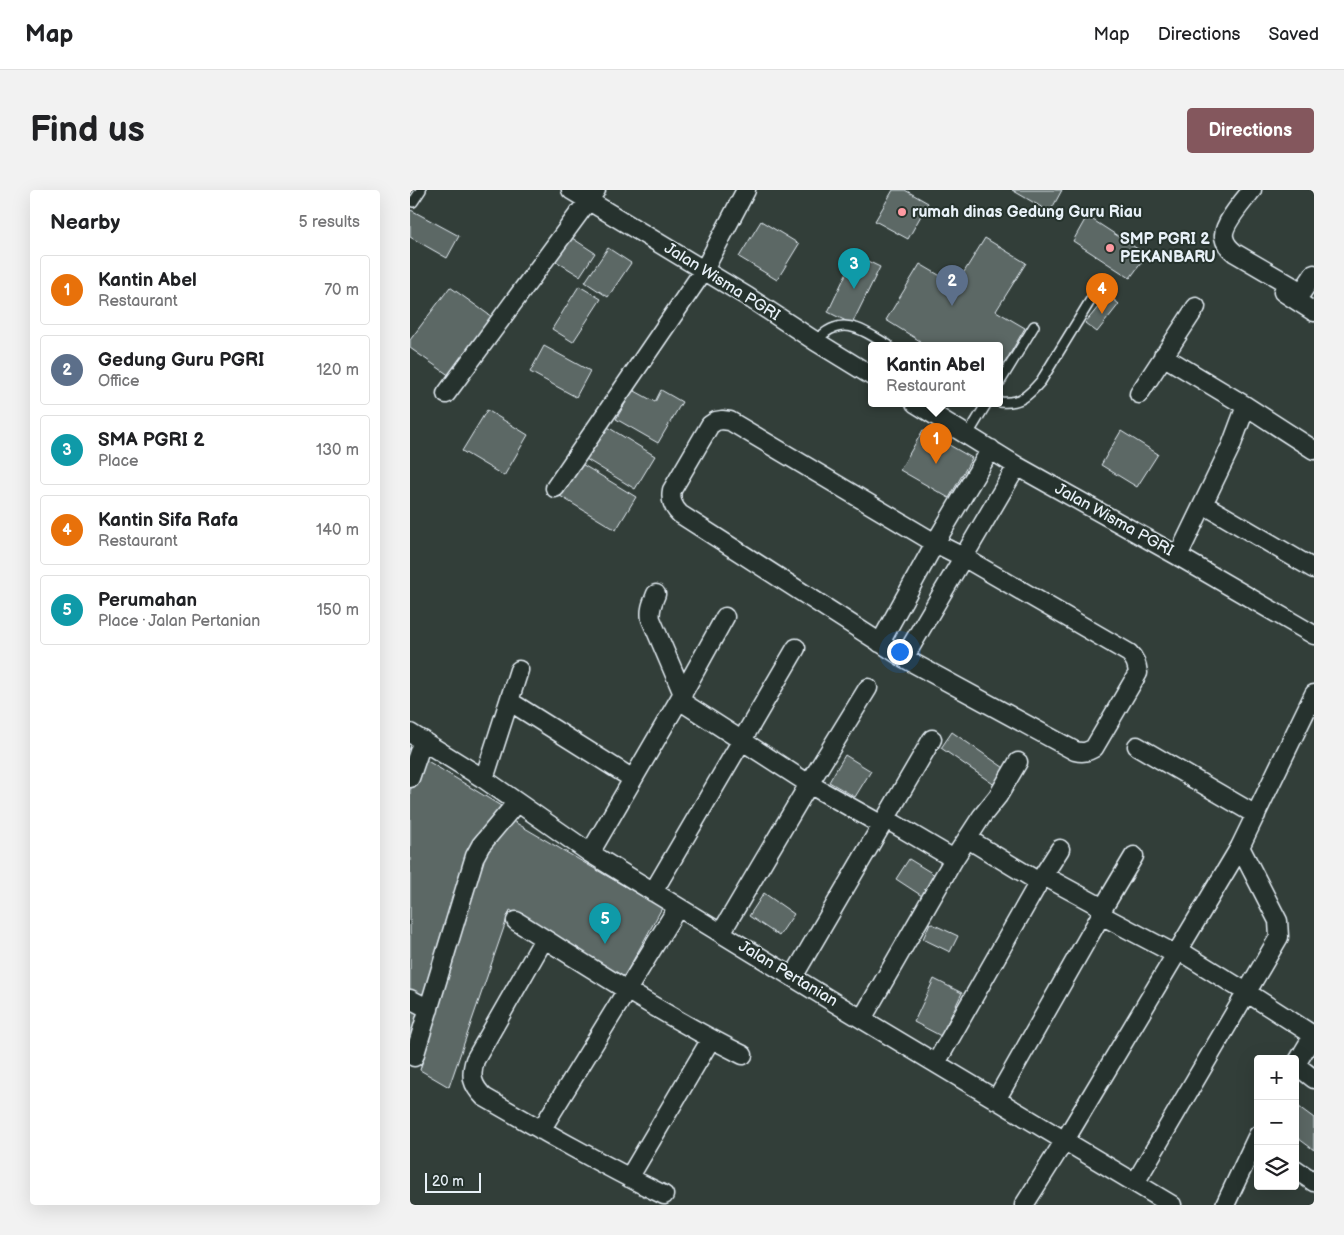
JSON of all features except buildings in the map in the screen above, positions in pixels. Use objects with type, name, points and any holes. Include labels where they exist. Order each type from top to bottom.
[{"type":"street","name":"Jalan Wisma PGRI","points":[[571,190],[593,195],[704,270],[868,374]]},
{"type":"street","points":[[555,488],[704,270],[746,190]]},
{"type":"street","points":[[1252,190],[1225,227],[1224,236],[1228,246],[1235,253],[1308,296],[1314,274]]},
{"type":"street","points":[[446,394],[593,195]]},
{"type":"street","points":[[1234,260],[1314,312]]},
{"type":"street","points":[[1139,394],[1196,307]]},
{"type":"street","points":[[1163,356],[1314,450]]},
{"type":"street","points":[[1178,556],[1231,446],[1246,406]]},
{"type":"street","name":"Jalan Wisma PGRI","points":[[921,407],[1017,466],[1314,635]]},
{"type":"street","points":[[716,420],[730,421],[935,542],[964,557],[1134,658],[1138,673],[1094,748],[1081,753],[1074,751],[904,658],[680,514],[672,503],[672,490],[710,425],[716,420]]},
{"type":"street","points":[[880,643],[935,542],[991,450]]},
{"type":"street","points":[[904,658],[1017,466]]},
{"type":"street","points":[[1203,504],[1314,569]]},
{"type":"street","points":[[656,594],[650,613],[681,697],[809,784],[954,859]]},
{"type":"street","points":[[590,853],[681,697],[725,617]]},
{"type":"street","points":[[653,892],[796,648]]},
{"type":"street","points":[[484,779],[519,670]]},
{"type":"street","points":[[721,933],[868,688]]},
{"type":"street","points":[[1024,1205],[1065,1140],[1240,847],[1314,694]]},
{"type":"street","points":[[509,701],[633,779]]},
{"type":"street","points":[[410,778],[416,736]]},
{"type":"street","name":"Jalan Pertanian","points":[[416,736],[484,779],[590,853],[1172,1205]]},
{"type":"street","points":[[793,977],[932,739]]},
{"type":"street","points":[[1137,746],[1256,815]]},
{"type":"street","points":[[862,1019],[954,859],[982,816],[998,796],[1018,762]]},
{"type":"street","points":[[414,1057],[475,856],[481,845],[517,802]]},
{"type":"street","points":[[968,839],[1176,952],[1246,992],[1314,1035],[1299,1061]]},
{"type":"street","points":[[1135,1183],[1279,936],[1278,921],[1240,847]]},
{"type":"street","points":[[936,1063],[1060,849]]},
{"type":"street","points":[[996,1100],[1134,856]]},
{"type":"street","points":[[541,1130],[678,906]]},
{"type":"street","points":[[516,921],[627,990],[711,1039],[743,1055]]},
{"type":"street","points":[[544,939],[475,1060],[472,1071],[473,1082],[484,1097],[629,1178],[664,1195]]},
{"type":"street","points":[[410,999],[429,1009]]},
{"type":"street","points":[[629,1178],[711,1039]]},
{"type":"street","points":[[1299,1068],[1314,1079]]},
{"type":"street","points":[[1224,1205],[1254,1145]]},
{"type":"street","points":[[1299,1172],[1314,1182]]},
{"type":"lane","points":[[413,202],[421,190]]},
{"type":"lane","points":[[1003,402],[1015,402],[1022,399],[1031,393],[1041,381],[1098,288]]},
{"type":"lane","points":[[815,341],[831,329],[843,326],[856,328],[882,342]]},
{"type":"lane","points":[[1003,377],[1034,326]]},
{"type":"lane","points":[[967,436],[985,407]]},
{"type":"place","name":"rumah dinas Gedung Guru Riau","points":[[902,212]]},
{"type":"place","name":"SMP PGRI 2 PEKANBARU","points":[[1110,248]]},
{"type":"place","name":"SMA PGRI 2","points":[[854,289]]},
{"type":"place","name":"Gedung Guru PGRI","points":[[952,306]]},
{"type":"place","name":"Kantin Sifa Rafa","points":[[1102,314]]},
{"type":"place","name":"Kantin Abel","points":[[936,464]]},
{"type":"place","name":"Perumahan","points":[[605,944]]}]
